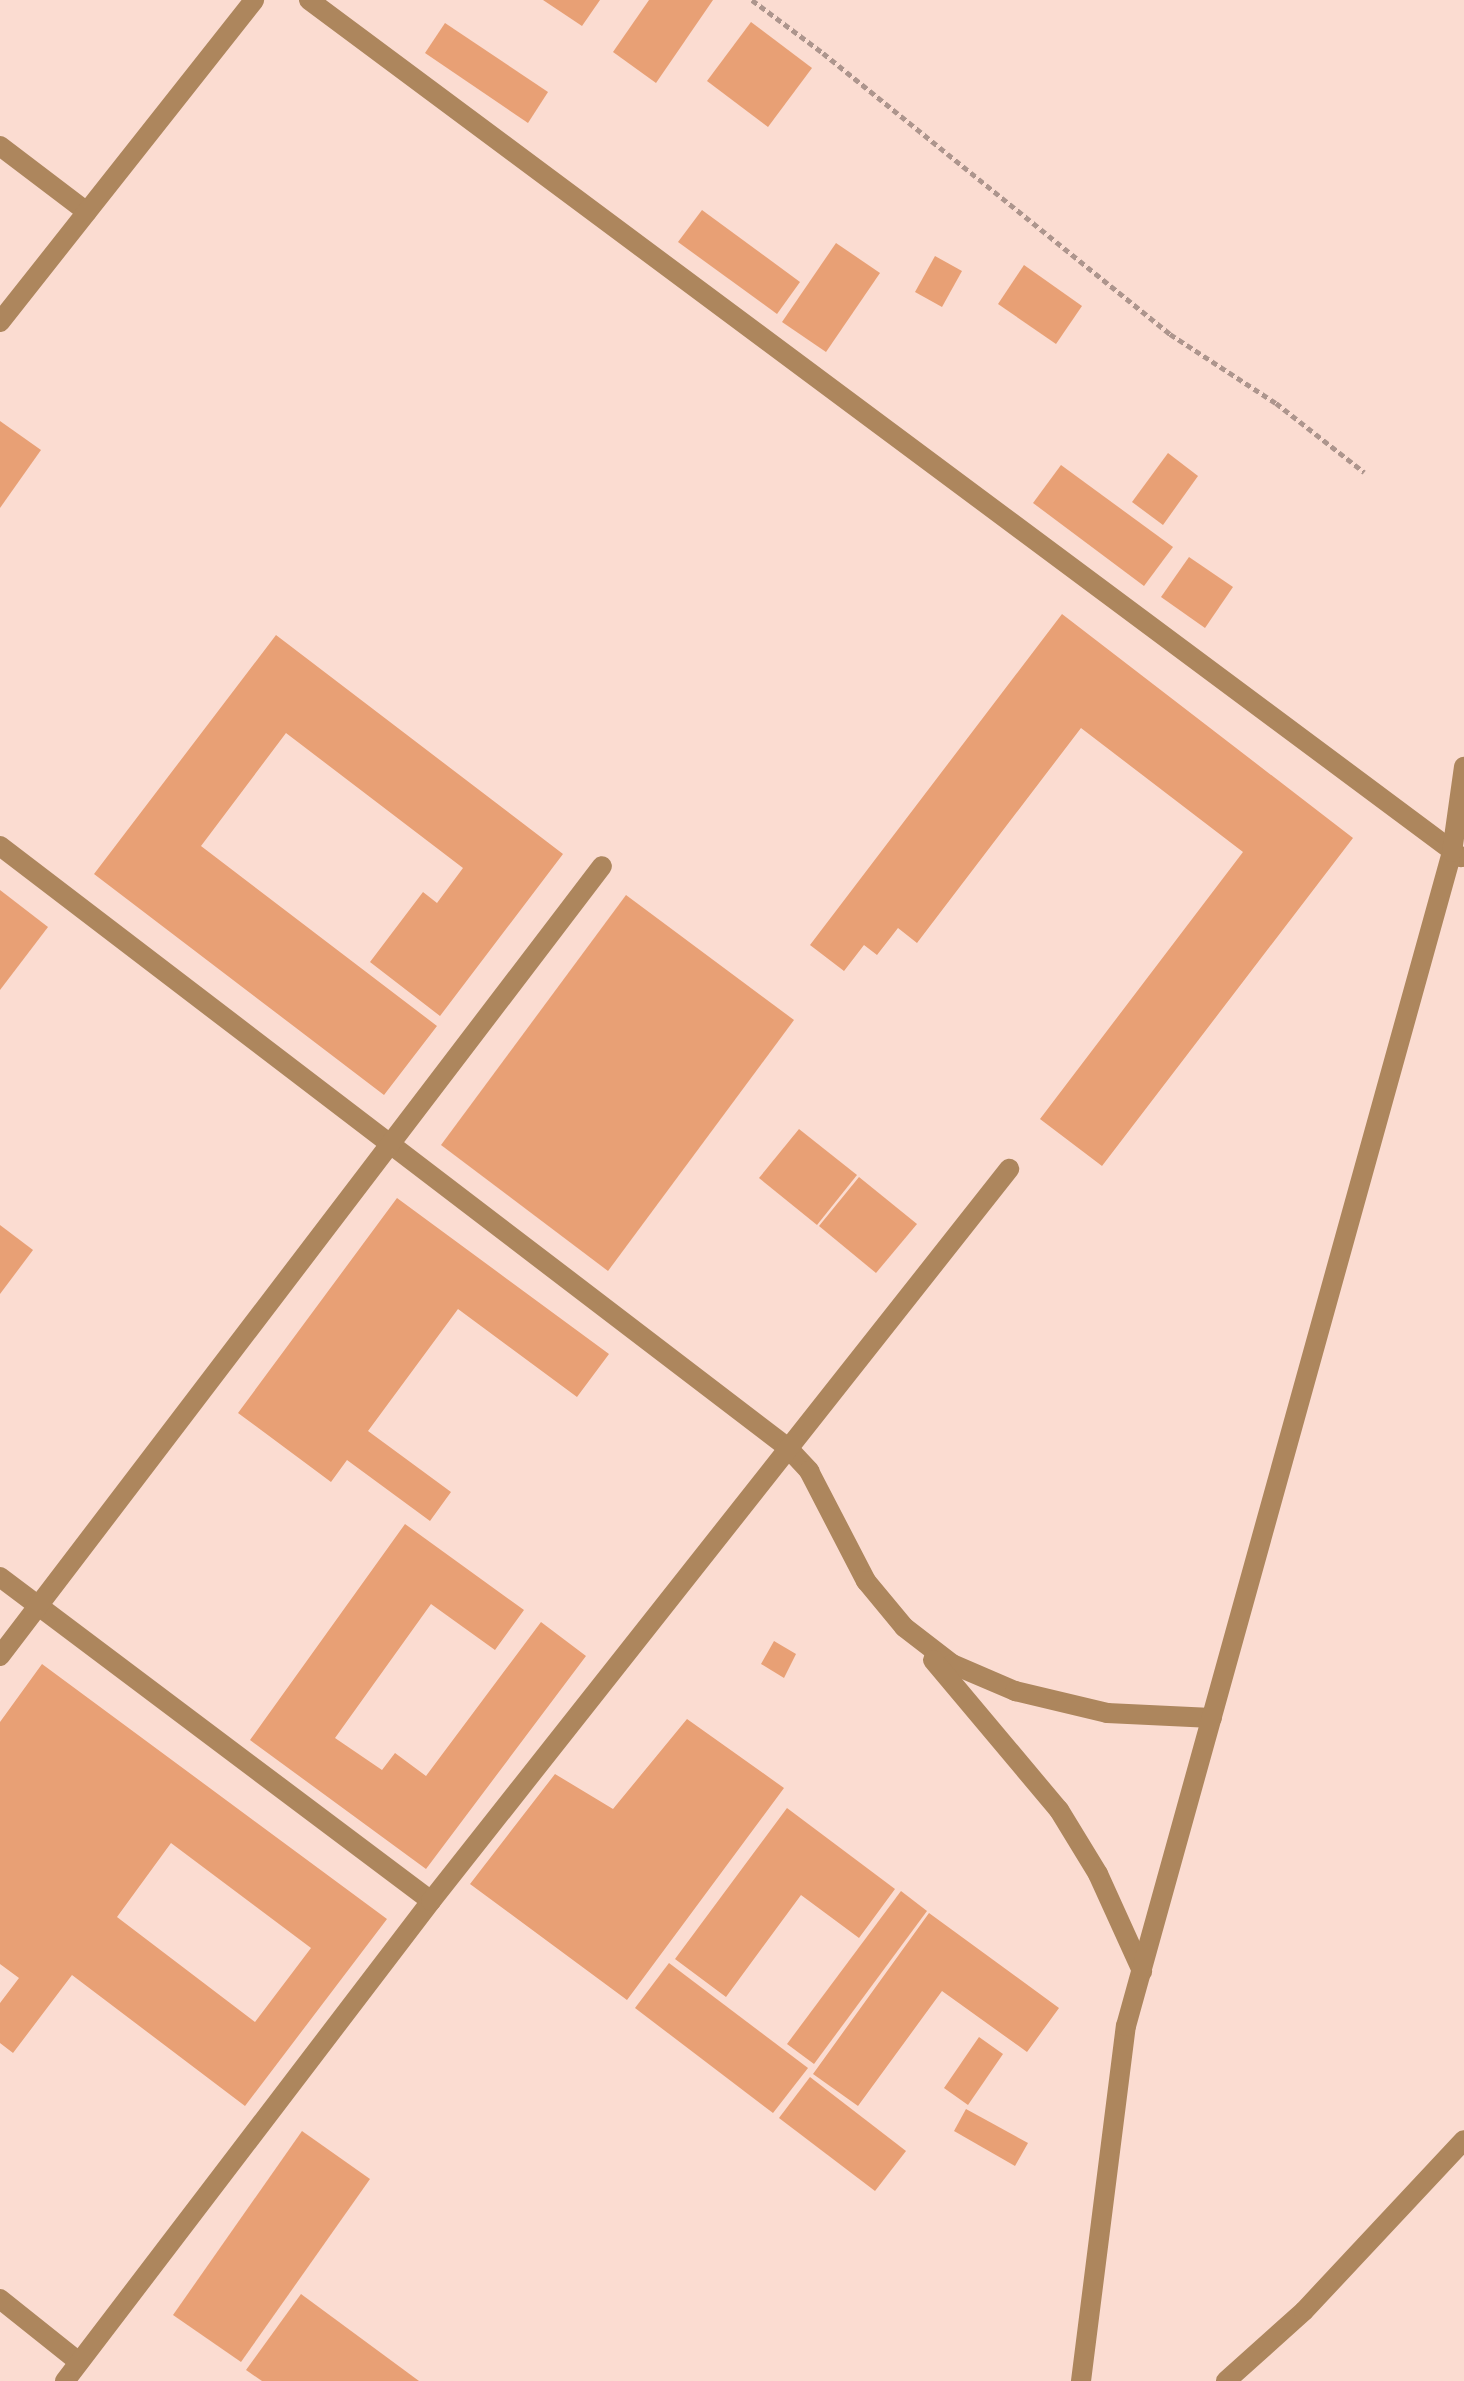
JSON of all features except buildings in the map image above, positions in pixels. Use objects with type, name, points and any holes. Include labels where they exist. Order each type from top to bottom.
[{"type":"street","points":[[0,322],[254,0]]},
{"type":"street","points":[[309,0],[1458,856]]},
{"type":"street","points":[[0,146],[87,212]]},
{"type":"street","points":[[1081,2381],[1126,2026],[1458,856],[1464,767]]},
{"type":"street","points":[[0,846],[787,1447],[809,1471],[866,1581],[983,1716],[1059,1810],[1098,1874],[1142,1971]]},
{"type":"street","points":[[0,1656],[602,866]]},
{"type":"street","points":[[65,2381],[431,1901],[1009,1169]]},
{"type":"street","points":[[0,1577],[431,1901]]},
{"type":"street","points":[[904,1627],[952,1664],[1015,1691],[1107,1713],[1212,1718]]},
{"type":"street","points":[[1226,2381],[1304,2311],[1464,2140]]},
{"type":"street","points":[[0,2299],[79,2362]]},
{"type":"path","points":[[752,0],[882,100],[1170,334],[1276,403],[1364,472]]}]
